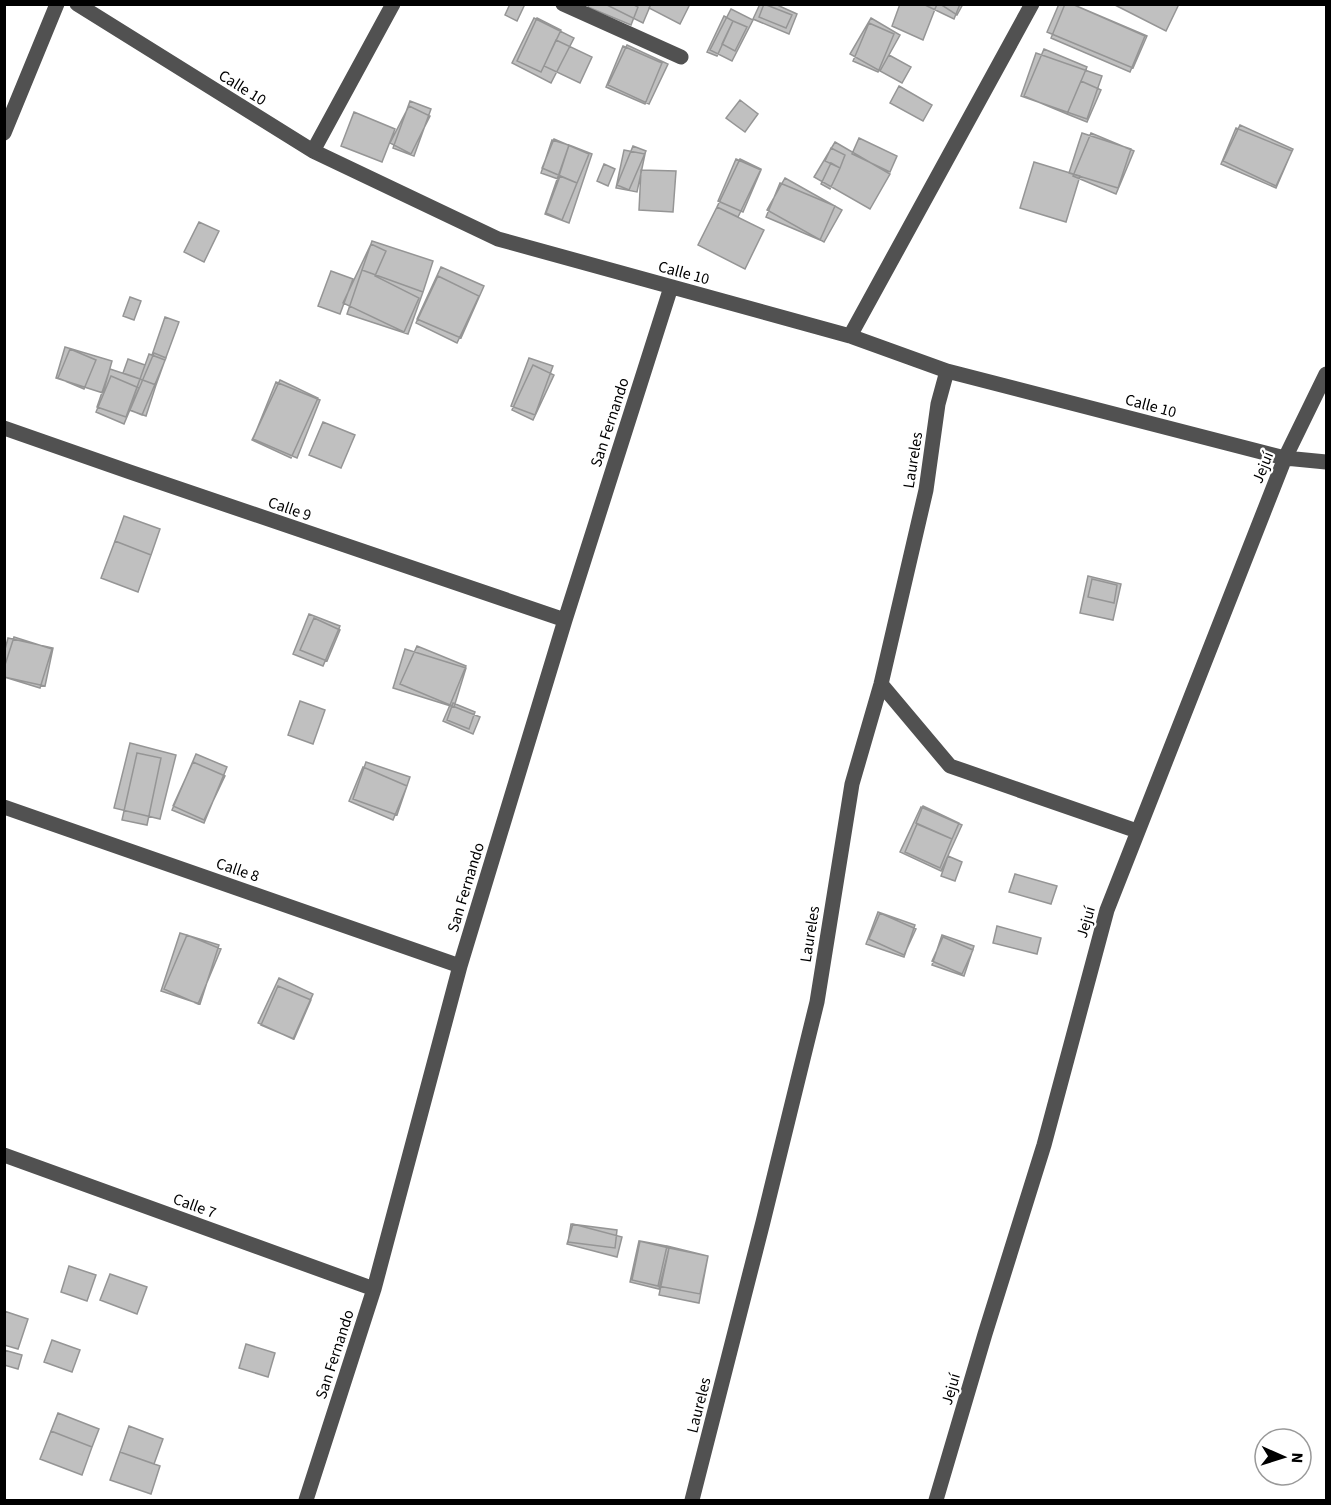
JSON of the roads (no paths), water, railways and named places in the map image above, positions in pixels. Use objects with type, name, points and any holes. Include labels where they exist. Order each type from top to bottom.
[{"type":"street","points":[[4,133],[57,4]]},
{"type":"street","name":"Calle 10","points":[[77,4],[313,151],[498,239],[850,336],[947,371],[1285,458],[1326,462]]},
{"type":"street","points":[[313,151],[393,4]]},
{"type":"street","points":[[563,4],[681,57]]},
{"type":"street","points":[[850,336],[1032,4]]},
{"type":"street","name":"San Fernando","points":[[306,1500],[374,1289],[460,966],[565,620],[671,287]]},
{"type":"street","name":"Laureles","points":[[692,1500],[817,1002],[852,783],[880,684],[926,490],[938,404],[947,371]]},
{"type":"street","name":"Jejuí","points":[[936,1500],[1044,1145],[1107,910],[1285,458],[1326,374]]},
{"type":"street","name":"Calle 9","points":[[4,428],[565,620]]},
{"type":"street","points":[[880,684],[951,766],[1137,831]]},
{"type":"street","name":"Calle 8","points":[[4,807],[460,966]]},
{"type":"street","name":"Calle 7","points":[[4,1155],[374,1289]]}]
